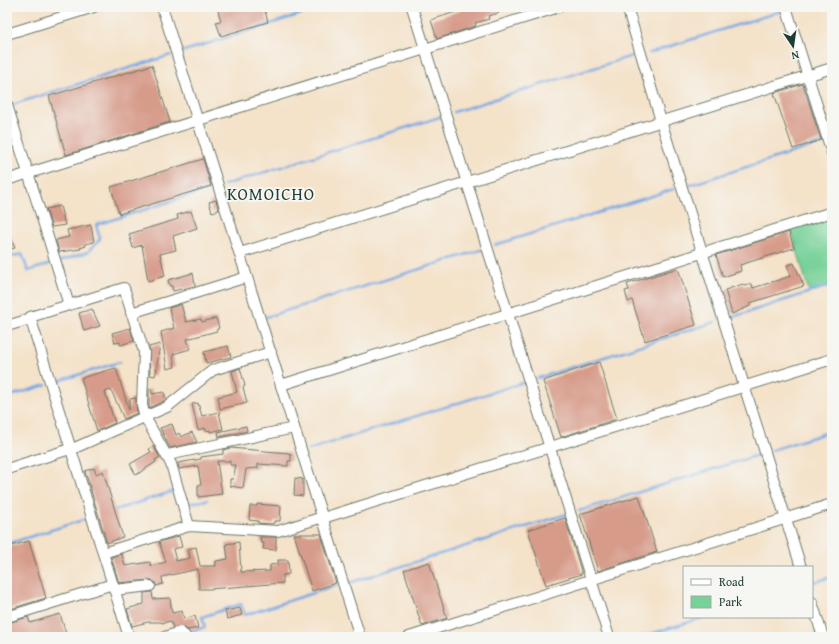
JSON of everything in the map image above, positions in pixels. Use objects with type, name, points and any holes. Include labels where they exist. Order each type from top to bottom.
[{"type":"street","points":[[7,34],[94,7]]},
{"type":"street","points":[[162,7],[360,637]]},
{"type":"street","points":[[412,7],[427,48],[511,313],[550,447],[609,637]]},
{"type":"street","points":[[7,180],[559,7]]},
{"type":"street","points":[[627,7],[661,121],[801,566]]},
{"type":"street","points":[[786,7],[832,152]]},
{"type":"street","points":[[240,253],[832,68]]},
{"type":"street","points":[[7,105],[69,304]]},
{"type":"street","points":[[281,385],[832,212]]},
{"type":"street","points":[[132,313],[247,277]]},
{"type":"street","points":[[7,326],[69,304],[124,288],[144,352],[141,396],[145,417],[168,455],[189,526]]},
{"type":"street","points":[[30,318],[129,637]]},
{"type":"street","points":[[7,469],[70,449],[167,408],[213,370],[271,352]]},
{"type":"street","points":[[103,553],[189,526],[278,531],[832,359]]},
{"type":"street","points":[[168,455],[294,428]]},
{"type":"street","points":[[409,637],[832,504]]},
{"type":"street","points":[[7,617],[114,587],[150,586]]},
{"type":"street","points":[[813,605],[823,637]]},
{"type":"street","points":[[165,637],[180,632],[185,636]]},
{"type":"green space","points":[[832,217],[832,285],[809,292],[791,229]]},
{"type":"building","points":[[233,7],[264,7],[268,22],[221,36],[216,22],[221,21],[218,11]]},
{"type":"building","points":[[471,7],[471,9],[477,7],[498,7],[499,13],[488,16],[489,19],[475,23],[476,26],[437,39],[431,20]]},
{"type":"building","points":[[152,65],[170,122],[66,155],[49,96]]},
{"type":"building","points":[[803,84],[821,140],[793,149],[774,93]]},
{"type":"building","points":[[203,159],[211,186],[119,214],[111,187]]},
{"type":"building","points":[[216,200],[219,210],[212,212],[209,202]]},
{"type":"building","points":[[60,206],[65,225],[52,227],[46,209]]},
{"type":"building","points":[[191,211],[197,228],[173,236],[176,250],[160,254],[165,276],[148,281],[142,245],[133,248],[129,234],[178,219],[177,215]]},
{"type":"building","points":[[91,225],[94,242],[85,244],[86,246],[80,248],[81,249],[59,252],[56,240],[69,237],[67,230]]},
{"type":"building","points":[[7,228],[15,248],[7,250]]},
{"type":"building","points":[[789,232],[794,248],[740,265],[741,271],[723,277],[716,255]]},
{"type":"building","points":[[794,263],[804,286],[750,303],[750,306],[732,314],[725,290],[743,284],[744,286],[752,284],[753,288],[791,276],[787,265]]},
{"type":"building","points":[[678,268],[696,325],[645,341],[632,300],[628,302],[625,291],[629,290],[627,284]]},
{"type":"building","points":[[193,273],[195,286],[173,291],[168,280]]},
{"type":"building","points":[[181,304],[186,322],[201,319],[202,322],[216,318],[219,328],[217,331],[187,339],[190,349],[173,354],[175,367],[167,369],[161,332],[174,328],[169,308]]},
{"type":"building","points":[[92,309],[100,326],[84,331],[79,313]]},
{"type":"building","points":[[130,328],[134,341],[120,345],[120,342],[115,343],[112,333]]},
{"type":"building","points":[[160,344],[155,376],[150,375],[149,347]]},
{"type":"building","points":[[228,346],[231,357],[206,363],[204,352]]},
{"type":"building","points":[[599,362],[617,419],[561,437],[543,381]]},
{"type":"building","points":[[116,368],[129,410],[130,399],[136,398],[137,413],[124,419],[111,390],[105,392],[115,423],[97,431],[81,378]]},
{"type":"building","points":[[240,368],[245,386],[243,387],[247,403],[220,409],[218,397],[237,392],[232,371]]},
{"type":"building","points":[[151,388],[152,394],[164,392],[166,400],[149,408],[149,389]]},
{"type":"building","points":[[198,403],[202,416],[219,412],[223,429],[210,432],[210,430],[206,431],[205,428],[198,430],[192,404]]},
{"type":"building","points":[[172,424],[176,435],[179,433],[181,437],[192,432],[197,442],[170,448],[160,428]]},
{"type":"building","points":[[246,426],[247,431],[219,437],[218,432]]},
{"type":"building","points":[[153,446],[160,457],[155,460],[156,462],[136,475],[130,464],[151,452],[149,449]]},
{"type":"building","points":[[230,448],[289,453],[291,455],[291,461],[288,461],[288,466],[258,464],[258,468],[246,469],[243,488],[230,486],[230,479],[233,479],[236,465],[230,465],[230,461],[217,461],[222,494],[198,497],[198,485],[201,485],[198,466],[179,469],[178,463],[201,459],[201,457],[223,454],[223,450]]},
{"type":"building","points":[[94,468],[96,474],[103,471],[123,537],[107,543],[85,471]]},
{"type":"building","points":[[295,478],[303,479],[303,496],[294,495]]},
{"type":"building","points":[[639,496],[657,552],[598,571],[580,514]]},
{"type":"building","points":[[257,504],[281,506],[280,521],[274,521],[274,523],[271,524],[258,523],[258,521],[249,520],[250,506],[257,506]]},
{"type":"building","points":[[565,518],[582,574],[546,585],[528,530]]},
{"type":"building","points":[[294,534],[321,534],[336,583],[312,591]]},
{"type":"building","points":[[179,536],[182,547],[173,549],[176,561],[190,558],[188,549],[196,547],[200,566],[216,566],[216,561],[228,559],[226,544],[239,542],[241,572],[270,571],[270,565],[278,564],[278,560],[288,560],[289,574],[283,575],[283,583],[209,589],[199,589],[198,569],[162,577],[163,584],[156,586],[155,582],[150,580],[119,583],[111,557],[122,554],[125,566],[150,562],[151,566],[166,562],[159,542]]},
{"type":"building","points":[[260,537],[276,537],[276,550],[263,549],[264,543],[261,543]]},
{"type":"building","points":[[29,541],[46,598],[7,610],[7,547]]},
{"type":"building","points":[[429,562],[447,618],[422,626],[404,570]]},
{"type":"building","points":[[152,592],[153,599],[170,598],[172,613],[182,611],[184,619],[195,616],[198,628],[188,630],[181,626],[173,628],[171,621],[162,623],[148,622],[132,626],[127,609],[144,604],[144,593]]},
{"type":"building","points":[[240,608],[242,615],[227,619],[225,611]]},
{"type":"building","points":[[60,614],[67,637],[7,637],[7,623],[28,617],[30,623]]},
{"type":"waterway","points":[[181,52],[324,7]]},
{"type":"waterway","points":[[791,8],[795,7]]},
{"type":"waterway","points":[[649,53],[784,10]]},
{"type":"waterway","points":[[11,105],[171,55]]},
{"type":"waterway","points":[[454,112],[632,56]]},
{"type":"waterway","points":[[224,185],[443,116]]},
{"type":"waterway","points":[[690,185],[825,142]]},
{"type":"waterway","points":[[60,261],[88,252],[100,239],[96,225],[213,188]]},
{"type":"waterway","points":[[495,245],[674,189]]},
{"type":"waterway","points":[[266,317],[484,249]]},
{"type":"waterway","points":[[7,258],[22,254],[28,271],[50,264]]},
{"type":"waterway","points":[[733,317],[832,285]]},
{"type":"waterway","points":[[538,378],[715,322]]},
{"type":"waterway","points":[[55,382],[120,362]]},
{"type":"waterway","points":[[308,450],[525,382]]},
{"type":"waterway","points":[[7,397],[46,385]]},
{"type":"waterway","points":[[772,450],[832,431]]},
{"type":"waterway","points":[[579,511],[758,455]]},
{"type":"waterway","points":[[112,511],[174,491]]},
{"type":"waterway","points":[[186,504],[207,500]]},
{"type":"waterway","points":[[349,583],[567,514]]},
{"type":"waterway","points":[[7,544],[86,519]]},
{"type":"waterway","points":[[814,582],[832,577]]},
{"type":"waterway","points":[[187,633],[205,627],[202,617],[241,604],[245,615],[338,585]]},
{"type":"waterway","points":[[641,637],[702,618]]},
{"type":"district","name":"KOMOICHO","points":[[271,194]]}]
